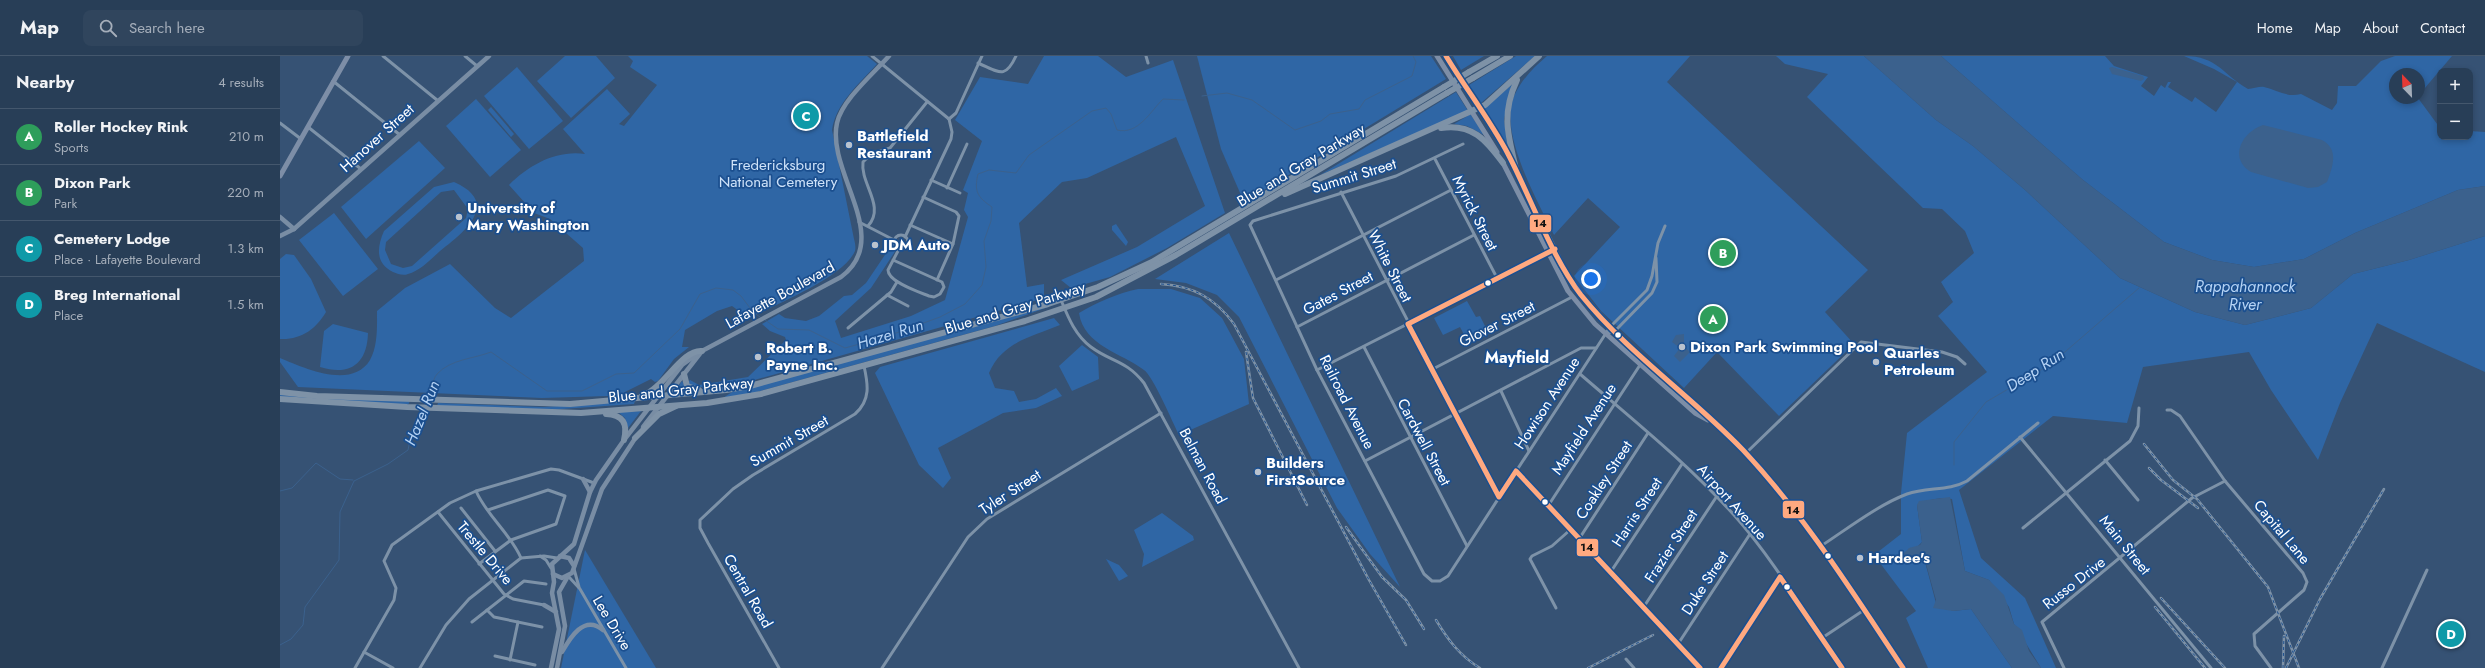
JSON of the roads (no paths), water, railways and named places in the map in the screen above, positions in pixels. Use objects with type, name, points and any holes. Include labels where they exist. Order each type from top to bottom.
[{"type":"highway","points":[[1469,72],[1489,56]]},
{"type":"highway","name":"Blue and Gray Parkway","points":[[1446,90],[1469,72],[1497,56]]},
{"type":"highway","name":"Blue and Gray Parkway","points":[[280,399],[407,407],[537,412],[597,412],[748,397],[864,366],[1065,309],[1129,281],[1446,90],[1473,78],[1510,56]]},
{"type":"highway","points":[[1250,207],[1430,131],[1472,111],[1496,97],[1539,56]]},
{"type":"highway","points":[[1516,169],[1509,143],[1507,120],[1511,96],[1521,73]]},
{"type":"highway","points":[[1430,131],[1452,127],[1472,130],[1485,139],[1503,163]]},
{"type":"highway","name":"Blue and Gray Parkway","points":[[280,392],[317,396],[570,404],[734,390],[1061,300],[1098,287],[1152,262],[1210,231]]},
{"type":"highway","points":[[636,399],[658,387],[684,358],[698,351],[702,351]]},
{"type":"highway","points":[[684,374],[684,382],[688,388],[713,392]]},
{"type":"highway","points":[[635,438],[659,414],[680,404]]},
{"type":"highway","points":[[597,412],[616,415],[622,418],[626,426],[624,440]]},
{"type":"main road","points":[[280,176],[348,56]]},
{"type":"main road","name":"Hanover Street","points":[[280,236],[294,228],[489,56]]},
{"type":"main road","name":"Lafayette Boulevard","points":[[551,668],[558,641],[557,613],[553,596],[554,582],[552,564],[574,544],[594,483],[624,440],[682,365],[702,351],[773,314],[834,280],[851,268],[860,250],[859,222],[839,152],[836,128],[842,110],[889,56]]},
{"type":"main road","points":[[1437,56],[1503,163],[1572,297],[1606,334],[1640,365],[1695,413],[1712,423]]},
{"type":"main road","points":[[1446,56],[1516,169],[1555,249],[1581,294],[1610,327],[1746,453],[1784,496],[1821,546],[1903,668]]},
{"type":"main road","points":[[280,217],[294,228]]},
{"type":"main road","name":"Lafayette Boulevard","points":[[557,668],[564,626],[559,592],[574,568],[600,494],[635,438],[658,406],[702,351]]},
{"type":"main road","points":[[583,479],[590,492]]},
{"type":"main road","points":[[594,483],[599,487],[600,494]]},
{"type":"main road","points":[[558,557],[569,558],[574,568]]},
{"type":"main road","points":[[552,571],[558,578],[568,577]]},
{"type":"main road","points":[[544,605],[550,602],[553,596]]},
{"type":"main road","points":[[544,605],[557,613]]},
{"type":"main road","points":[[560,655],[573,634],[580,628],[594,625],[603,630]]},
{"type":"street","points":[[383,56],[438,100]]},
{"type":"street","points":[[464,56],[477,66]]},
{"type":"street","points":[[872,56],[949,119],[952,132],[905,236],[908,245],[904,249],[899,249]]},
{"type":"street","points":[[949,119],[956,113],[982,56]]},
{"type":"street","points":[[978,63],[1000,72],[1005,72],[1011,68],[1016,56]]},
{"type":"street","points":[[1146,56],[1148,63]]},
{"type":"street","points":[[334,82],[400,135]]},
{"type":"street","points":[[868,226],[874,219],[876,211],[863,162],[870,154],[890,148],[927,102]]},
{"type":"street","points":[[280,123],[301,139]]},
{"type":"street","points":[[308,127],[361,169]]},
{"type":"street","points":[[947,188],[967,144]]},
{"type":"street","name":"Summit Street","points":[[1250,224],[1286,209],[1396,176],[1463,144]]},
{"type":"street","name":"Myrick Street","points":[[1434,159],[1497,278]]},
{"type":"street","points":[[931,180],[960,194]]},
{"type":"street","points":[[1276,280],[1451,190]]},
{"type":"street","name":"White Street","points":[[1341,192],[1362,236],[1499,497]]},
{"type":"street","points":[[923,197],[956,212],[959,216],[953,244],[937,280]]},
{"type":"street","points":[[859,222],[894,240]]},
{"type":"street","name":"Railroad Avenue","points":[[1250,224],[1318,370],[1424,574],[1428,579],[1437,582]]},
{"type":"street","points":[[910,225],[953,244]]},
{"type":"street","points":[[1606,334],[1615,331],[1655,288],[1658,243],[1665,226]]},
{"type":"street","name":"Gates Street","points":[[1297,327],[1474,235]]},
{"type":"street","points":[[894,240],[897,236],[905,236]]},
{"type":"street","points":[[894,240],[895,246],[899,249]]},
{"type":"street","points":[[893,260],[942,282],[944,286],[940,294],[934,297],[897,282],[888,274],[893,260],[899,249]]},
{"type":"street","points":[[1318,370],[1555,249]]},
{"type":"street","name":"Howison Avenue","points":[[1437,582],[1448,576],[1610,327],[1647,290],[1656,256]]},
{"type":"street","points":[[848,328],[887,295],[897,282]]},
{"type":"street","points":[[887,295],[908,306]]},
{"type":"street","name":"Glover Street","points":[[1432,370],[1572,297]]},
{"type":"street","name":"Belman Road","points":[[1061,300],[1083,340],[1097,351],[1125,364],[1138,375],[1161,413],[1299,668]]},
{"type":"street","points":[[1746,453],[1861,342],[1942,352],[1957,358],[1966,364]]},
{"type":"street","name":"Cardwell Street","points":[[1364,347],[1467,546]]},
{"type":"street","points":[[1365,461],[1581,348],[1596,348]]},
{"type":"street","name":"Mayfield Avenue","points":[[1548,506],[1640,365]]},
{"type":"street","name":"Summit Street","points":[[699,525],[702,517],[742,482],[859,411],[865,402],[868,390],[864,366]]},
{"type":"street","name":"Airport Avenue","points":[[1580,374],[1682,464],[1716,496],[1750,534],[1842,668]]},
{"type":"street","points":[[1501,391],[1529,451]]},
{"type":"street","points":[[2023,528],[2133,436],[2140,421],[2139,408]]},
{"type":"street","name":"Capital Lane","points":[[2167,410],[2171,410],[2180,416],[2225,481],[2303,573],[2307,582],[2304,590],[2254,634],[2255,646],[2271,668]]},
{"type":"street","name":"Tyler Street","points":[[882,668],[959,550],[986,518],[1161,413]]},
{"type":"street","points":[[1821,546],[1899,497],[1919,491],[1956,486],[1967,481],[2038,423]]},
{"type":"street","name":"Coakley Street","points":[[1578,539],[1648,433]]},
{"type":"street","name":"Main Street","points":[[2020,437],[2067,491],[2211,668]]},
{"type":"street","points":[[2105,460],[2138,500]]},
{"type":"street","name":"Harris Street","points":[[1610,572],[1682,464]]},
{"type":"street","points":[[355,668],[394,600],[396,588],[385,566],[386,555],[392,545],[461,497],[476,491],[551,468],[594,483]]},
{"type":"street","points":[[1516,471],[1700,668]]},
{"type":"street","points":[[2122,558],[2194,497],[2225,481]]},
{"type":"street","points":[[479,564],[511,540],[556,524],[566,496],[548,490],[488,510]]},
{"type":"street","points":[[476,491],[488,510],[511,540],[521,558]]},
{"type":"street","name":"Frazier Street","points":[[1643,608],[1716,496]]},
{"type":"street","points":[[461,508],[495,551]]},
{"type":"street","name":"Trestle Drive","points":[[438,512],[492,580],[506,595],[544,605]]},
{"type":"street","name":"Central Road","points":[[699,525],[779,668]]},
{"type":"street","points":[[1556,608],[1530,560],[1532,556],[1559,540],[1570,530]]},
{"type":"street","name":"Duke Street","points":[[1678,644],[1750,534]]},
{"type":"street","points":[[420,668],[446,625],[460,607],[492,580],[521,558],[540,556],[558,557]]},
{"type":"street","points":[[540,556],[548,562],[552,571]]},
{"type":"street","name":"Russo Drive","points":[[2064,668],[2042,622],[2122,558]]},
{"type":"street","points":[[574,568],[580,589]]},
{"type":"street","points":[[2382,668],[2427,570]]},
{"type":"street","points":[[568,577],[580,589]]},
{"type":"street","points":[[1722,668],[1780,577]]},
{"type":"street","points":[[472,622],[525,580],[546,584]]},
{"type":"street","name":"Lee Drive","points":[[580,589],[626,668]]},
{"type":"street","points":[[487,610],[494,617],[542,628]]},
{"type":"street","points":[[1822,638],[1864,610]]},
{"type":"street","points":[[510,660],[518,622]]},
{"type":"street","points":[[364,652],[393,668]]},
{"type":"street","points":[[495,656],[535,665]]},
{"type":"street","points":[[1626,659],[1634,668]]},
{"type":"water","name":"Rappahannock River","points":[[1864,56],[1941,56],[2083,180],[2164,242],[2212,260],[2254,267],[2304,259],[2355,233],[2458,190],[2485,186],[2485,236],[2409,260],[2353,274],[2311,308],[2245,325],[2195,312],[2120,278],[2024,189],[1973,146],[1936,120]]},
{"type":"water","points":[[2112,67],[2143,76],[2144,79],[2141,81],[2112,74],[2109,68]]},
{"type":"water","points":[[2263,125],[2322,140],[2327,144],[2333,153],[2333,164],[2327,182],[2318,187],[2308,188],[2251,172],[2244,166],[2240,160],[2240,146],[2249,133]]},
{"type":"water","name":"Dixon Park Swimming Pool","points":[[1684,334],[1684,346],[1690,352],[1680,362],[1674,356],[1680,348],[1672,342],[1676,335]]},
{"type":"water","points":[[1950,497],[1965,571],[1989,580],[2004,595],[2014,624],[2022,630],[2029,651],[2041,668],[2012,668],[1971,609],[1953,611],[1933,608],[1936,600],[1924,557],[1919,555],[1899,561],[1899,558],[1909,548],[1920,545],[1922,542],[1917,505],[1919,501]]},
{"type":"waterway","name":"Hazel Run","points":[[1202,96],[1227,93],[1252,100],[1295,130],[1321,121],[1330,114],[1359,109],[1365,100],[1412,76],[1416,62],[1413,56]]},
{"type":"waterway","name":"Hazel Run","points":[[765,320],[778,329],[809,330],[845,348],[888,336],[940,317],[965,304],[982,285],[986,267],[984,241],[991,221],[992,207],[983,200],[978,193],[976,185],[978,174],[989,170],[1016,173],[1029,155],[1092,111],[1106,108],[1111,114],[1117,130],[1124,131],[1137,126],[1163,99],[1184,100]]},
{"type":"waterway","name":"Hazel Run","points":[[429,398],[435,376],[443,369],[455,362],[491,352],[547,391],[582,391],[616,374],[634,373],[680,329],[700,294],[716,288],[733,290],[741,296],[753,312],[760,317]]},
{"type":"waterway","name":"Deep Run","points":[[1954,465],[1954,442],[1986,402],[2051,364],[2139,288]]},
{"type":"waterway","name":"Hazel Run","points":[[280,645],[291,639],[303,625],[305,607],[339,560],[340,512],[354,481],[388,464],[408,450],[412,430],[423,409]]},
{"type":"waterway","points":[[280,491],[292,488],[316,463],[340,479],[353,480]]},
{"type":"railway","points":[[1161,284],[1183,287],[1202,295],[1219,307],[1234,324],[1369,580],[1406,645]]},
{"type":"railway","points":[[1246,352],[1253,398],[1307,505]]},
{"type":"railway","points":[[2144,444],[2173,480],[2197,499],[2268,587],[2299,668]]},
{"type":"railway","points":[[2149,468],[2161,480],[2198,508]]},
{"type":"railway","points":[[2286,668],[2320,599],[2384,489]]},
{"type":"railway","points":[[1346,527],[1382,577],[1406,600],[1424,629]]},
{"type":"railway","points":[[2161,598],[2225,668]]},
{"type":"railway","points":[[2155,607],[2205,668]]},
{"type":"railway","points":[[1436,620],[1455,647],[1466,658],[1480,668]]},
{"type":"railway","points":[[1588,668],[1653,635]]},
{"type":"railway","points":[[2283,668],[2284,636]]},
{"type":"place","name":"Cemetery Lodge","points":[[806,116]]},
{"type":"place","name":"Battlefield Restaurant","points":[[849,145]]},
{"type":"place","name":"University of Mary Washington","points":[[459,217]]},
{"type":"place","name":"JDM Auto","points":[[875,245]]},
{"type":"place","name":"Dixon Park","points":[[1723,253]]},
{"type":"place","name":"Roller Hockey Rink","points":[[1713,319]]},
{"type":"place","name":"Dixon Park Swimming Pool","points":[[1682,347]]},
{"type":"place","name":"Robert B. Payne Inc.","points":[[758,357]]},
{"type":"place","name":"Quarles Petroleum","points":[[1876,362]]},
{"type":"place","name":"Builders FirstSource","points":[[1258,472]]},
{"type":"place","name":"Hardee's","points":[[1860,558]]},
{"type":"place","name":"Breg International","points":[[2451,634]]},
{"type":"district","name":"Mayfield","points":[[1517,357]]},
{"type":"park label","name":"Fredericksburg National Cemetery","points":[[778,174]]}]
